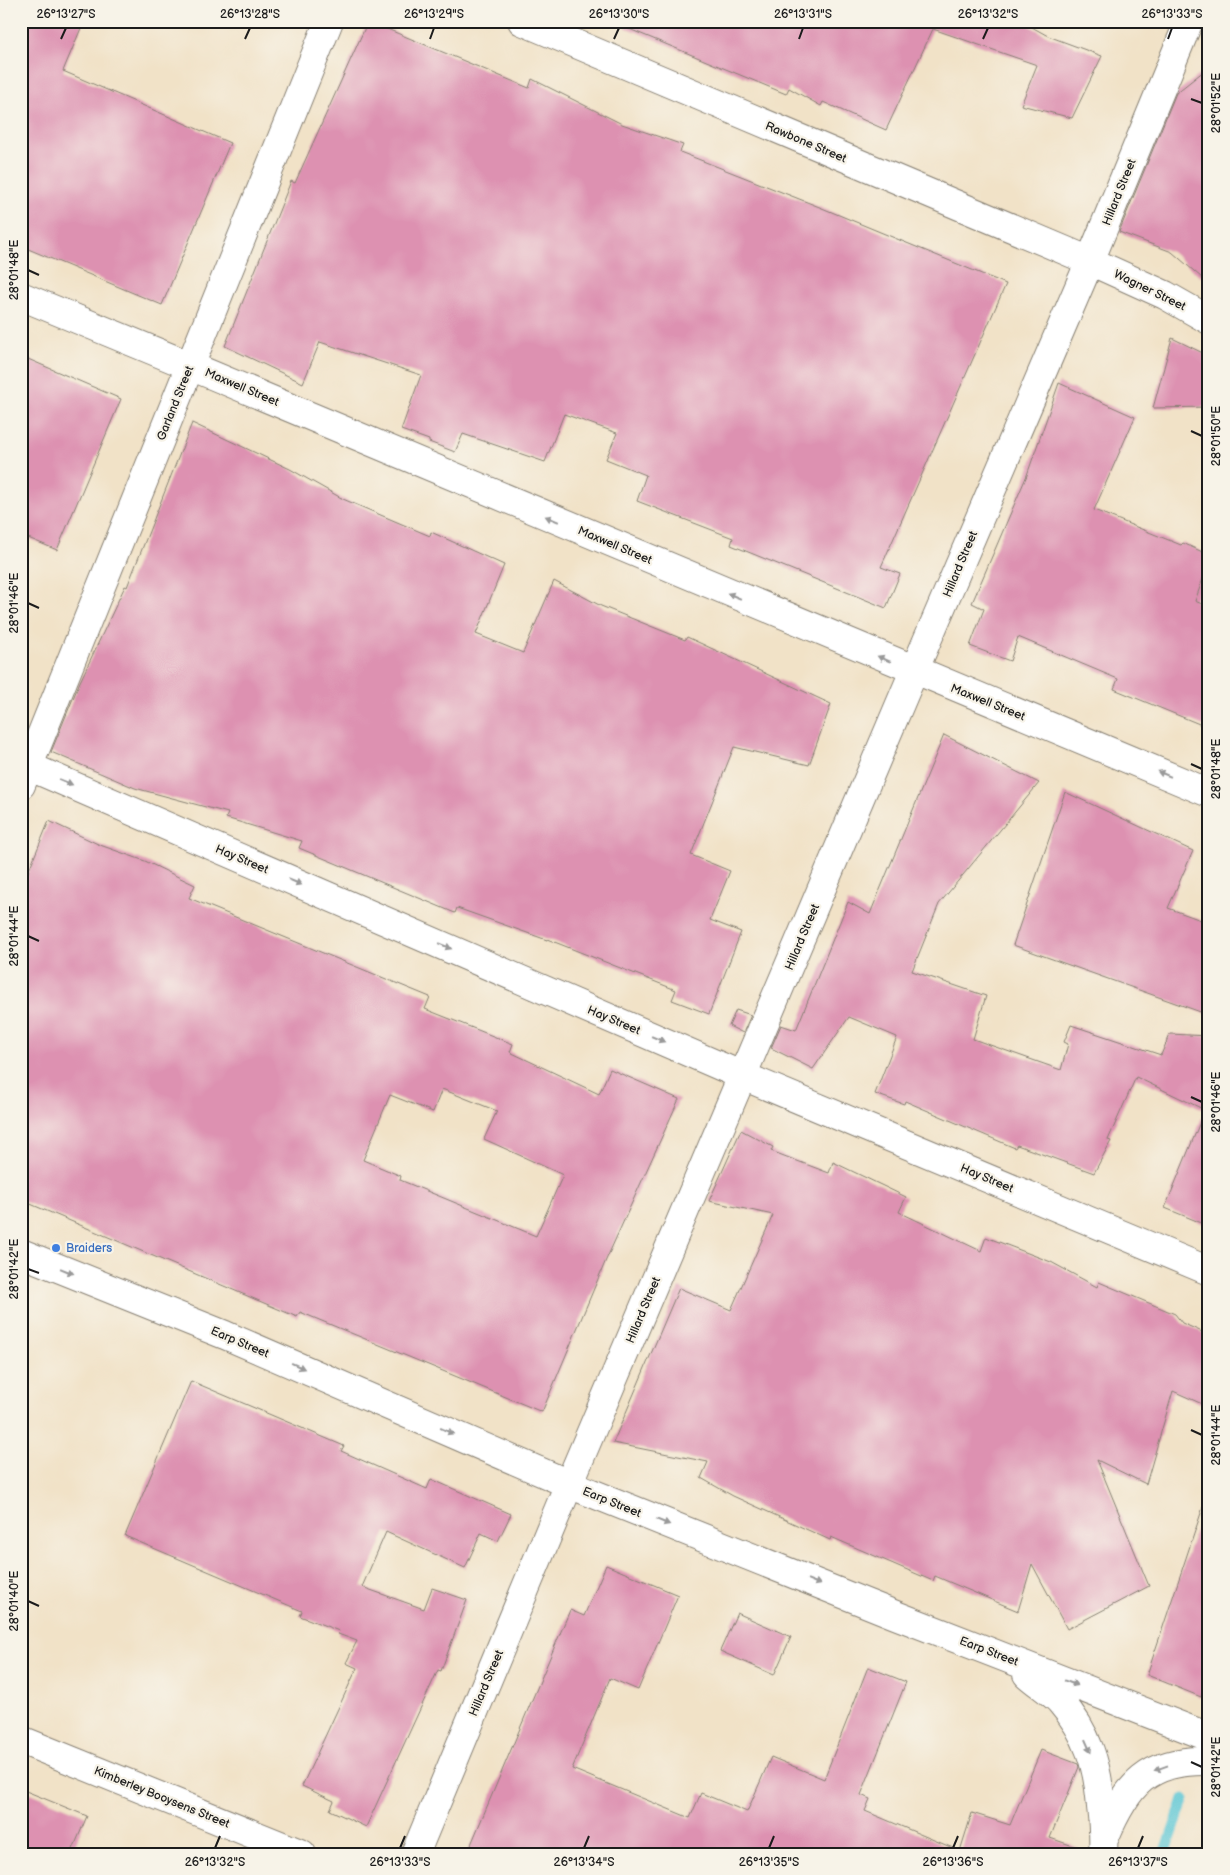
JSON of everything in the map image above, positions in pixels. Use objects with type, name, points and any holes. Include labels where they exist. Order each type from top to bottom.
[{"type":"street","name":"Garland Street","points":[[24,771],[329,21]]},
{"type":"street","name":"Rawbone Street","points":[[522,21],[1090,261]]},
{"type":"street","name":"Hillard Street","points":[[415,1854],[569,1484],[1090,261],[1189,21]]},
{"type":"street","name":"Wagner Street","points":[[1090,261],[1165,295],[1209,320]]},
{"type":"street","name":"Maxwell Street","points":[[21,296],[1209,793]]},
{"type":"street","name":"Hay Street","points":[[24,771],[1209,1271]]},
{"type":"street","name":"Earp Street","points":[[21,1253],[225,1335],[569,1484],[1209,1737]]},
{"type":"street","points":[[1010,1659],[1059,1701],[1081,1730],[1096,1765],[1099,1782],[1103,1846]]},
{"type":"street","name":"Kimberley Booysens Street","points":[[21,1740],[302,1854]]},
{"type":"street","points":[[1103,1846],[1116,1812],[1128,1792],[1142,1779],[1157,1769],[1182,1762],[1209,1761]]},
{"type":"building","points":[[21,21],[84,21],[63,71],[230,143],[162,305],[21,246]]},
{"type":"building","points":[[368,21],[529,88],[532,79],[622,124],[683,145],[680,152],[1006,284],[881,567],[900,574],[886,608],[731,545],[733,538],[637,501],[646,475],[606,459],[617,433],[564,414],[545,462],[463,434],[455,452],[401,430],[421,375],[320,342],[303,383],[225,346],[291,181],[295,183]]},
{"type":"building","points":[[610,21],[1021,21],[1048,36],[1102,56],[1072,118],[1021,105],[1037,65],[933,29],[886,130],[823,102],[821,106],[789,88],[786,94]]},
{"type":"building","points":[[1209,67],[1209,284],[1172,252],[1119,232],[1176,93]]},
{"type":"building","points":[[1172,338],[1209,356],[1209,407],[1153,408]]},
{"type":"building","points":[[21,356],[121,399],[57,550],[21,535]]},
{"type":"building","points":[[1059,383],[1135,417],[1094,510],[1181,545],[1183,543],[1209,555],[1209,562],[1195,601],[1209,607],[1209,728],[1114,689],[1118,679],[1018,637],[1010,661],[970,646],[984,609],[972,603],[1027,475]]},
{"type":"building","points":[[192,423],[290,469],[343,499],[430,536],[431,532],[504,565],[476,634],[523,653],[554,581],[601,606],[685,640],[687,637],[831,704],[809,765],[734,747],[691,855],[730,871],[710,920],[741,932],[709,1014],[672,1000],[676,990],[547,939],[457,908],[455,913],[299,848],[302,841],[226,818],[228,813],[135,788],[51,752],[79,684],[125,586],[127,587]]},
{"type":"building","points":[[944,735],[1039,783],[939,904],[912,971],[986,996],[973,1039],[1061,1070],[1068,1044],[1064,1042],[1071,1025],[1161,1055],[1170,1034],[1209,1036],[1209,1226],[1165,1208],[1205,1110],[1136,1077],[1108,1140],[1111,1141],[1094,1173],[1017,1145],[1015,1148],[905,1101],[904,1104],[875,1094],[897,1037],[849,1017],[813,1069],[771,1048],[781,1025],[796,1030],[848,902],[870,914]]},
{"type":"building","points":[[1065,792],[1193,851],[1168,908],[1209,923],[1209,1015],[1013,945]]},
{"type":"building","points":[[49,821],[100,845],[145,861],[195,885],[189,898],[430,997],[425,1009],[513,1044],[510,1052],[599,1094],[610,1069],[679,1099],[606,1260],[542,1412],[300,1312],[297,1317],[21,1200],[21,889]],"holes":[[[442,1089],[497,1111],[484,1139],[563,1175],[536,1236],[400,1180],[401,1176],[363,1160],[390,1095],[433,1112]]]},
{"type":"building","points":[[736,1010],[751,1015],[743,1033],[729,1026]]},
{"type":"building","points":[[741,1130],[773,1147],[771,1151],[829,1173],[833,1162],[906,1197],[899,1212],[981,1251],[986,1237],[1051,1262],[1097,1287],[1099,1282],[1175,1314],[1182,1323],[1209,1335],[1209,1407],[1173,1391],[1146,1484],[1097,1460],[1149,1586],[1067,1629],[1032,1564],[1018,1611],[935,1576],[933,1581],[831,1537],[830,1540],[733,1496],[701,1478],[708,1462],[613,1443],[679,1288],[731,1310],[773,1215],[709,1201]]},
{"type":"building","points":[[191,1381],[344,1446],[341,1451],[427,1489],[431,1479],[511,1514],[498,1541],[481,1533],[465,1568],[386,1532],[362,1587],[424,1609],[432,1588],[467,1600],[441,1671],[438,1670],[366,1827],[330,1810],[334,1801],[302,1786],[357,1668],[346,1663],[357,1641],[338,1634],[339,1631],[300,1616],[302,1611],[125,1536]]},
{"type":"building","points":[[1203,1507],[1209,1508],[1209,1677],[1201,1697],[1147,1675]]},
{"type":"building","points":[[606,1565],[678,1595],[638,1690],[610,1678],[572,1769],[690,1818],[701,1793],[747,1812],[771,1757],[824,1779],[868,1667],[906,1682],[861,1795],[870,1799],[865,1811],[960,1851],[972,1813],[1010,1825],[1041,1750],[1078,1764],[1079,1767],[1050,1838],[1079,1848],[1078,1854],[467,1854],[570,1610],[584,1616]]},
{"type":"building","points":[[737,1613],[791,1637],[774,1675],[720,1651]]},
{"type":"building","points":[[21,1789],[87,1816],[71,1854],[21,1854]]},
{"type":"waterway","points":[[1165,1854],[1184,1799]]},
{"type":"place","name":"Braiders","points":[[56,1248]]}]
